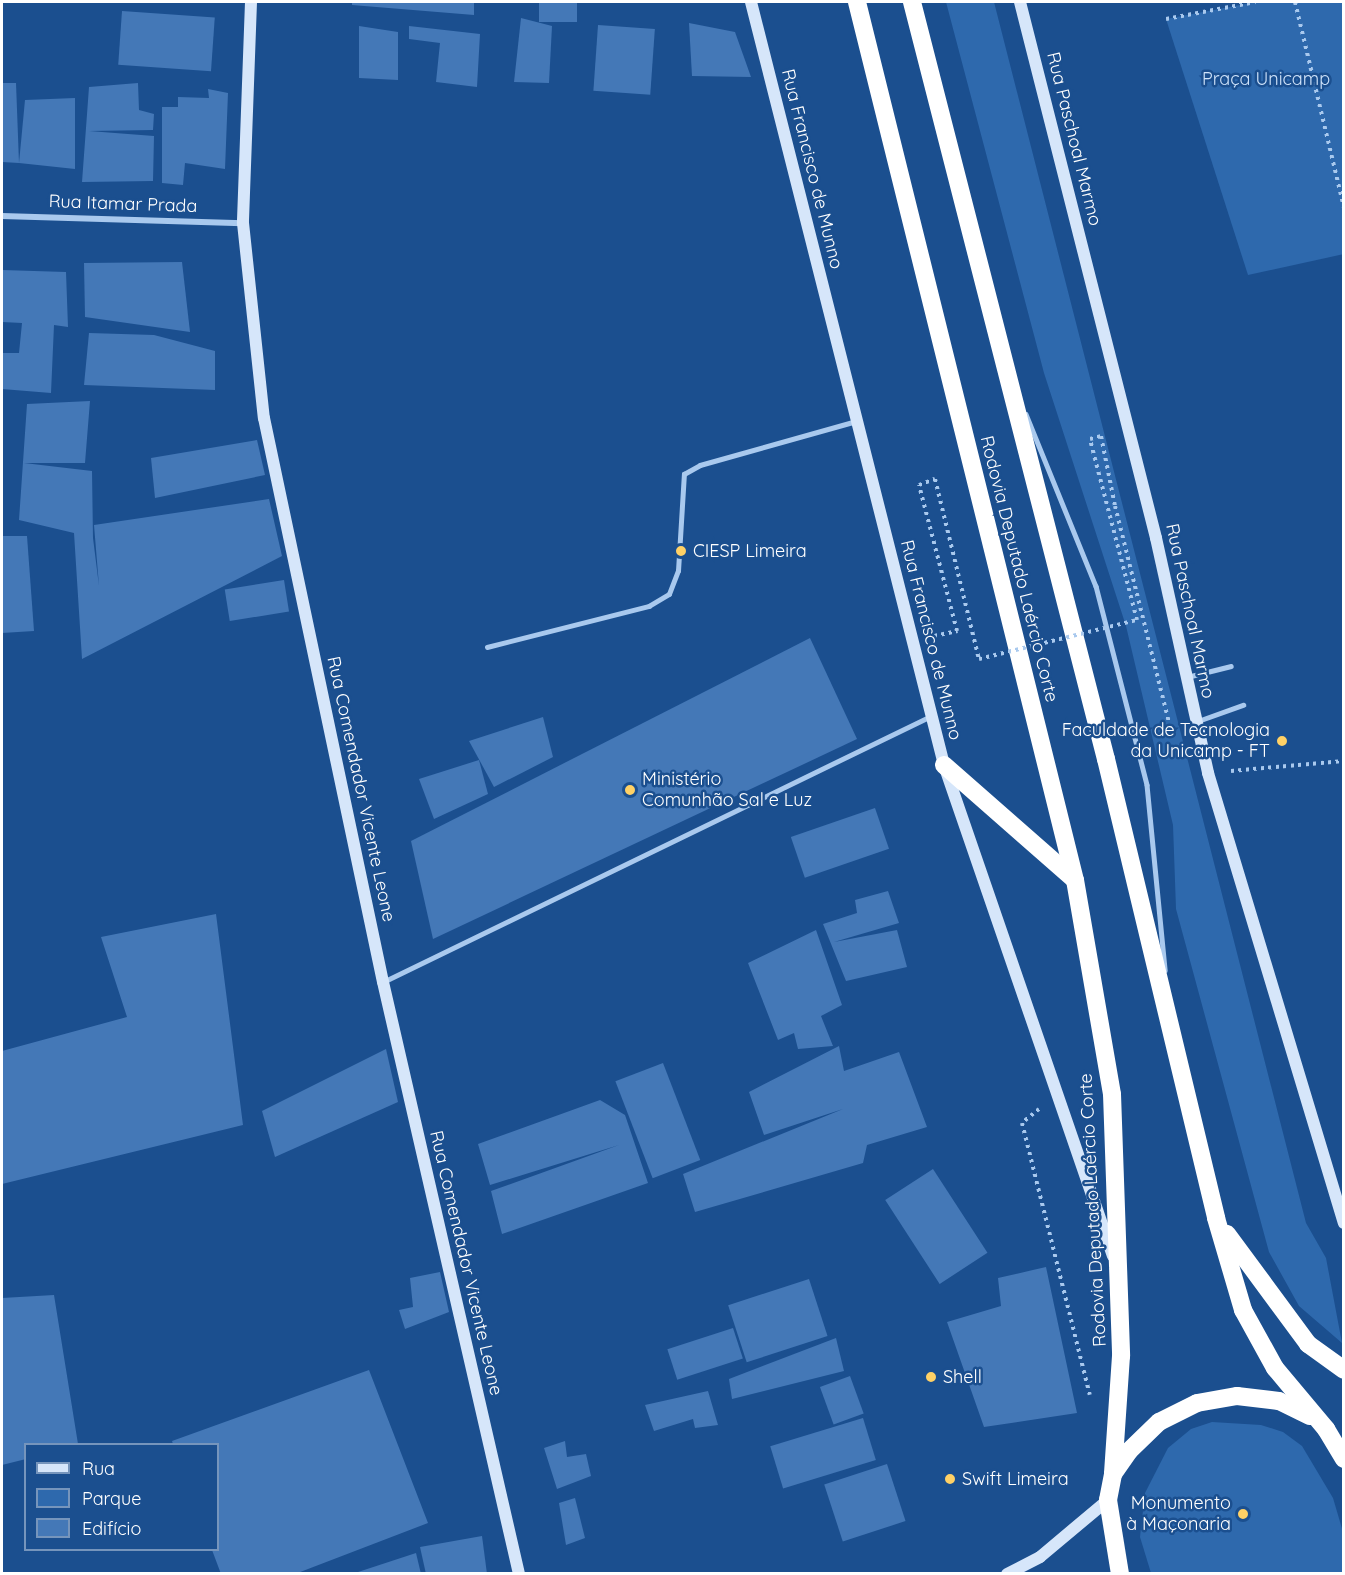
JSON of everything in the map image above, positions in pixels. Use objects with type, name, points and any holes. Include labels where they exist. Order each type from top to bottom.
[{"type":"highway","name":"Rodovia Deputado Laércio Corte","points":[[857,2],[1075,880],[1112,1094],[1120,1275],[1120,1356],[1113,1474],[1108,1500]]},
{"type":"highway","name":"Rodovia Deputado Laércio Corte","points":[[912,2],[1004,359],[1216,1218],[1243,1310],[1275,1368],[1329,1425],[1344,1459]]},
{"type":"highway","points":[[944,765],[1075,880]]},
{"type":"highway","points":[[1216,1218],[1263,1288],[1308,1344],[1344,1370]]},
{"type":"highway","points":[[1113,1474],[1129,1451],[1159,1422],[1197,1403],[1237,1396],[1279,1401],[1329,1425]]},
{"type":"highway","points":[[1108,1500],[1120,1574]]},
{"type":"street","name":"Rua Comendador Vicente Leone","points":[[251,2],[243,223],[264,418],[383,982],[519,1574]]},
{"type":"street","name":"Rua Francisco de Munno","points":[[751,2],[944,765],[1120,1275]]},
{"type":"street","name":"Rua Paschoal Marmo","points":[[1020,2],[1156,538],[1184,677],[1208,773],[1344,1223]]},
{"type":"street","name":"Rua Itamar Prada","points":[[2,216],[243,223]]},
{"type":"street","points":[[1007,1574],[1040,1557],[1108,1500]]},
{"type":"lane","points":[[1004,359],[1096,586],[1144,774],[1171,1032]]},
{"type":"lane","points":[[487,647],[649,606],[669,594],[678,571],[684,474],[700,465],[857,421]]},
{"type":"lane","points":[[1184,677],[1231,666]]},
{"type":"lane","points":[[1195,722],[1243,705]]},
{"type":"lane","points":[[383,982],[932,716]]},
{"type":"path","points":[[1221,2],[1222,8]]},
{"type":"path","points":[[1166,19],[1255,2]]},
{"type":"path","points":[[1295,2],[1344,207]]},
{"type":"path","points":[[957,631],[919,485],[935,479],[979,658],[1137,620],[1090,439],[1101,436],[1115,507],[1173,736]]},
{"type":"path","points":[[1208,773],[1344,761]]},
{"type":"path","points":[[1058,1092],[1023,1123],[1092,1401]]},
{"type":"green space","points":[[946,2],[994,2],[1306,1223],[1326,1258],[1342,1343],[1299,1306],[1269,1252],[1176,909],[1173,825],[1126,626],[1044,373]]},
{"type":"green space","name":"Praça Unicamp","points":[[1256,2],[1343,2],[1344,254],[1248,275],[1166,19]]},
{"type":"green space","points":[[1212,1422],[1261,1425],[1283,1432],[1302,1446],[1333,1498],[1343,1532],[1343,1573],[1151,1573],[1140,1537],[1145,1493],[1168,1448],[1191,1429]]},
{"type":"building","points":[[352,2],[474,2],[474,15],[352,5]]},
{"type":"building","points":[[539,2],[577,2],[577,22],[539,22]]},
{"type":"building","points":[[122,11],[215,17],[211,71],[118,65]]},
{"type":"building","points":[[521,18],[552,26],[549,83],[514,82]]},
{"type":"building","points":[[689,23],[735,32],[751,77],[692,76]]},
{"type":"building","points":[[598,25],[655,29],[650,95],[593,91]]},
{"type":"building","points":[[359,26],[398,32],[398,80],[359,78]]},
{"type":"building","points":[[409,26],[480,34],[477,87],[436,82],[440,43],[409,39]]},
{"type":"building","points":[[2,83],[16,83],[19,163],[2,162]]},
{"type":"building","points":[[138,83],[139,110],[154,114],[153,130],[89,131],[154,136],[153,181],[82,182],[89,87]]},
{"type":"building","points":[[208,89],[228,93],[225,169],[185,163],[183,185],[162,183],[162,107],[178,107],[178,97],[209,98]]},
{"type":"building","points":[[75,98],[75,169],[19,163],[25,100]]},
{"type":"building","points":[[182,262],[190,332],[85,317],[84,263]]},
{"type":"building","points":[[2,270],[66,272],[68,327],[54,325],[51,393],[2,389],[2,353],[19,353],[22,323],[2,322]]},
{"type":"building","points":[[89,333],[154,335],[215,351],[215,390],[84,385]]},
{"type":"building","points":[[90,401],[85,463],[24,463],[92,471],[93,538],[99,586],[94,525],[269,499],[282,556],[82,659],[74,533],[19,520],[27,404]]},
{"type":"building","points":[[257,440],[265,475],[155,498],[151,458]]},
{"type":"building","points":[[2,536],[27,536],[34,631],[2,633]]},
{"type":"building","points":[[284,580],[289,612],[230,621],[225,589]]},
{"type":"building","name":"Ministério Comunhão Sal e Luz","points":[[810,638],[857,739],[433,939],[411,841]]},
{"type":"building","points":[[543,717],[553,757],[494,787],[469,741]]},
{"type":"building","points":[[479,760],[488,794],[434,819],[419,779]]},
{"type":"building","points":[[875,808],[889,849],[805,878],[791,837]]},
{"type":"building","points":[[888,891],[899,923],[834,942],[897,930],[907,967],[846,981],[823,924],[857,913],[855,900]]},
{"type":"building","points":[[216,914],[243,1125],[2,1184],[2,1051],[127,1017],[101,937]]},
{"type":"building","points":[[816,930],[842,1005],[821,1016],[833,1046],[798,1049],[794,1033],[778,1040],[748,963]]},
{"type":"building","points":[[839,1046],[844,1071],[899,1052],[927,1127],[867,1145],[863,1163],[695,1212],[683,1174],[843,1109],[764,1135],[749,1092]]},
{"type":"building","points":[[386,1049],[398,1102],[275,1157],[262,1111]]},
{"type":"building","points":[[663,1063],[700,1160],[653,1178],[615,1081]]},
{"type":"building","points":[[600,1100],[625,1115],[648,1183],[502,1234],[491,1191],[619,1145],[490,1185],[478,1144]]},
{"type":"building","points":[[933,1169],[987,1253],[940,1284],[885,1200]]},
{"type":"building","name":"Shell","points":[[1046,1267],[1077,1413],[984,1427],[947,1322],[1001,1306],[998,1278]]},
{"type":"building","points":[[440,1272],[449,1312],[405,1329],[399,1310],[413,1307],[410,1278]]},
{"type":"building","points":[[809,1279],[828,1336],[747,1362],[728,1305]]},
{"type":"building","points":[[54,1295],[78,1443],[24,1443],[24,1460],[2,1465],[2,1298]]},
{"type":"building","points":[[733,1328],[743,1358],[677,1380],[667,1349]]},
{"type":"building","points":[[836,1338],[844,1371],[732,1399],[729,1379]]},
{"type":"building","points":[[369,1370],[428,1523],[295,1574],[221,1574],[212,1551],[219,1551],[219,1443],[173,1443],[172,1441]]},
{"type":"building","points":[[850,1376],[864,1414],[834,1425],[820,1387]]},
{"type":"building","points":[[708,1391],[718,1425],[695,1428],[693,1419],[654,1431],[645,1405]]},
{"type":"building","points":[[863,1418],[876,1460],[783,1488],[770,1446]]},
{"type":"building","points":[[565,1441],[567,1457],[586,1454],[591,1476],[557,1489],[544,1448]]},
{"type":"building","points":[[887,1464],[906,1521],[843,1541],[824,1484]]},
{"type":"building","points":[[575,1498],[585,1538],[566,1545],[559,1503]]},
{"type":"building","points":[[482,1536],[487,1574],[426,1574],[420,1547]]},
{"type":"building","points":[[416,1553],[421,1574],[355,1574],[355,1573]]},
{"type":"place","name":"CIESP Limeira","points":[[681,551]]},
{"type":"place","name":"Faculdade de Tecnologia da Unicamp - FT","points":[[1282,741]]},
{"type":"place","name":"Ministério Comunhão Sal e Luz","points":[[630,790]]},
{"type":"place","name":"Shell","points":[[931,1377]]},
{"type":"place","name":"Swift Limeira","points":[[950,1479]]},
{"type":"place","name":"Monumento à Maçonaria","points":[[1243,1514]]}]
